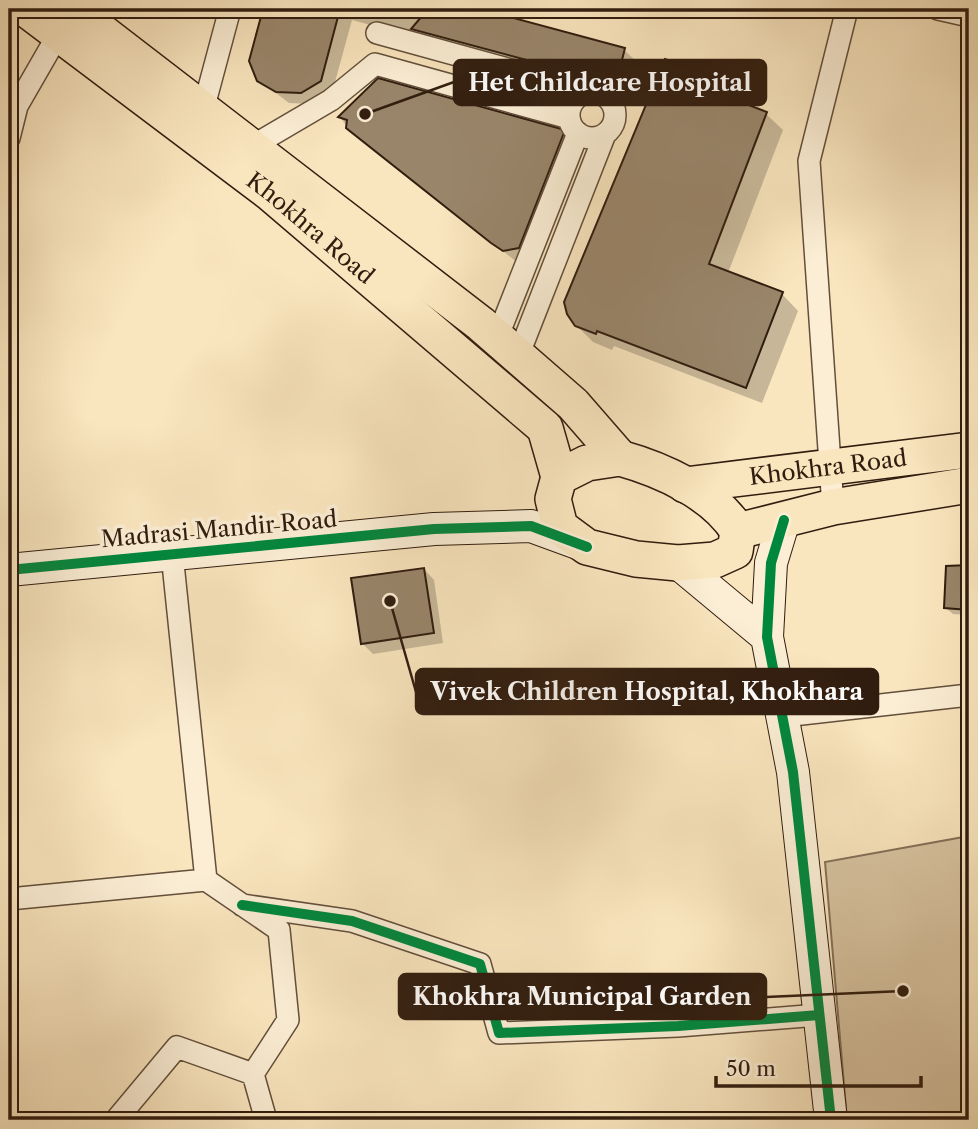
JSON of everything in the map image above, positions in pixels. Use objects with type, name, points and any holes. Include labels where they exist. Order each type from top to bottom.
[{"type":"main road","name":"Khokhra Road","points":[[26,9],[65,21],[203,110],[507,347],[573,404],[620,458]]},
{"type":"main road","name":"Khokhra Road","points":[[65,21],[545,428],[560,527],[587,547]]},
{"type":"main road","name":"Khokhra Road","points":[[685,485],[969,450]]},
{"type":"main road","points":[[556,488],[587,463],[620,458],[649,466],[685,485],[727,512],[738,531],[735,551],[715,560],[678,564],[636,559],[587,547]]},
{"type":"main road","name":"Khokhra Road","points":[[738,531],[833,507],[969,485]]},
{"type":"street","points":[[203,110],[230,9]]},
{"type":"street","points":[[833,507],[828,467],[809,162],[847,9]]},
{"type":"street","points":[[938,9],[969,16]]},
{"type":"street","points":[[9,138],[17,106],[65,21]]},
{"type":"street","points":[[377,33],[600,93],[613,104],[615,120],[605,134],[507,347]]},
{"type":"street","points":[[251,147],[331,100],[375,64],[573,125],[596,138],[605,134]]},
{"type":"street","points":[[507,347],[573,125],[575,100],[591,92]]},
{"type":"street","points":[[433,529],[556,488]]},
{"type":"street","points":[[784,520],[771,563],[766,637],[784,716],[831,1120]]},
{"type":"street","points":[[433,529],[531,526],[587,547]]},
{"type":"street","name":"Madrasi Mandir Road","points":[[9,570],[433,529]]},
{"type":"street","points":[[172,554],[206,880]]},
{"type":"street","points":[[678,564],[766,637]]},
{"type":"street","points":[[784,716],[969,695]]},
{"type":"street","points":[[9,898],[206,880],[279,930],[288,1020],[253,1074],[266,1120]]},
{"type":"street","points":[[242,905],[352,921],[480,964],[499,1033],[678,1026],[820,1015]]},
{"type":"street","points":[[116,1120],[177,1047],[253,1074]]},
{"type":"shaded area","points":[[969,836],[969,1120],[847,1120],[825,862]]},
{"type":"building","points":[[263,9],[340,9],[321,81],[301,93],[276,92],[257,81],[249,61]]},
{"type":"building","points":[[428,9],[480,9],[625,48],[616,84],[411,29]]},
{"type":"building","points":[[665,59],[704,75],[699,86],[767,112],[709,264],[783,292],[746,388],[597,331],[596,334],[575,326],[567,314],[564,302]]},
{"type":"building","points":[[378,78],[565,130],[519,248],[503,251],[491,243],[346,128],[347,120],[338,117]]},
{"type":"building","points":[[969,565],[969,610],[944,608],[946,566]]},
{"type":"building","points":[[424,568],[434,633],[361,644],[351,578]]},
{"type":"cycle path","points":[[784,520],[771,563],[767,637],[793,772],[831,1120]]},
{"type":"cycle path","points":[[9,570],[434,529],[531,526],[587,547]]},
{"type":"cycle path","points":[[242,905],[352,921],[480,964],[499,1033],[678,1026],[819,1015]]},
{"type":"place","name":"Het Childcare Hospital","points":[[365,114]]},
{"type":"place","name":"Vivek Children Hospital, Khokhara","points":[[390,601]]},
{"type":"place","name":"Khokhra Municipal Garden","points":[[903,991]]}]
